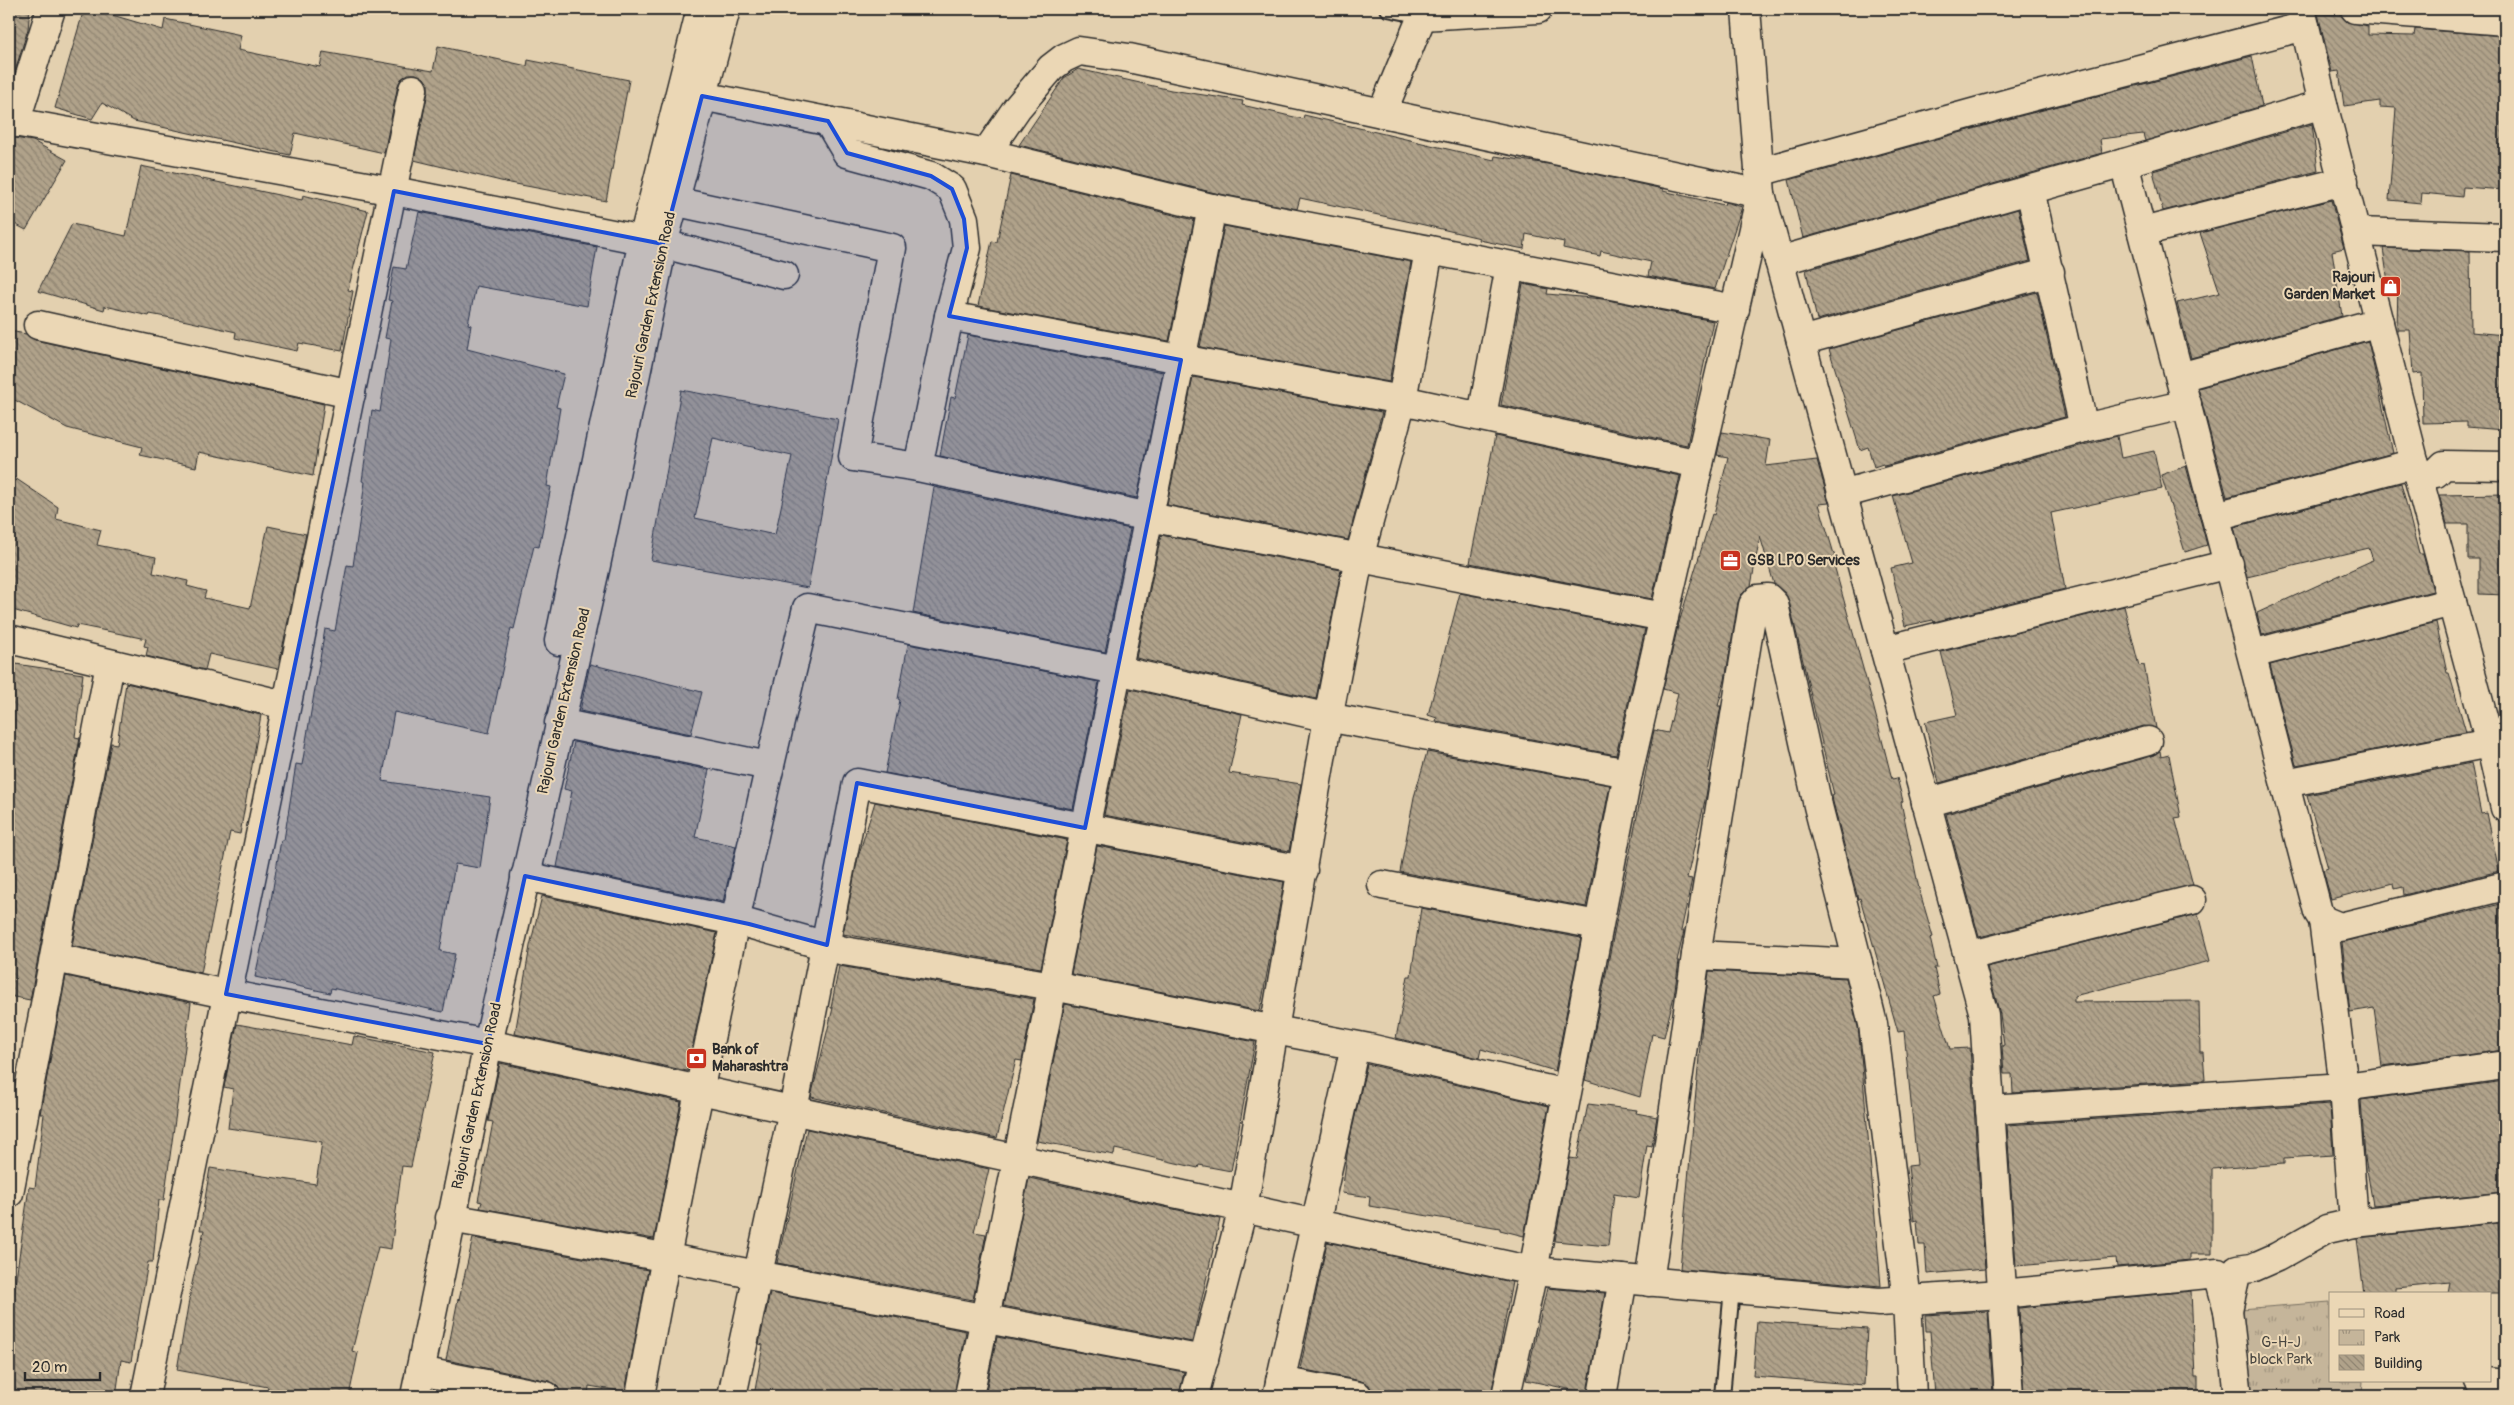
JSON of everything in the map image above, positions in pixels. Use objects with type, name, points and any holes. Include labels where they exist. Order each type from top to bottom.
[{"type":"street","points":[[51,9],[12,122],[394,191],[653,242],[784,275]]},
{"type":"street","name":"Rajouri Garden Extension Road","points":[[417,1384],[450,1218],[480,1042],[525,876],[596,565],[653,242],[701,9]]},
{"type":"street","name":"Rajouri Garden Extension Road","points":[[400,1396],[480,1042],[596,470],[653,242],[673,201],[726,9]]},
{"type":"street","points":[[1382,113],[1424,12],[1538,9]]},
{"type":"street","points":[[1746,9],[1760,183],[1779,261],[1984,1016],[2009,1396]]},
{"type":"street","points":[[2355,9],[2505,21]]},
{"type":"street","points":[[986,153],[1017,108],[1051,68],[1064,58],[1079,51],[1130,58],[1382,113],[1760,183],[2016,101],[2303,18],[2379,322],[2423,471],[2452,602],[2490,743],[2505,808]]},
{"type":"street","points":[[145,1396],[285,705],[394,191],[413,89]]},
{"type":"street","points":[[702,96],[986,153],[1212,208],[1735,309]]},
{"type":"street","points":[[1779,261],[2124,163],[2323,104]]},
{"type":"street","points":[[828,120],[846,153],[931,176],[952,189],[964,219],[967,248],[949,316],[918,467]]},
{"type":"street","points":[[2124,163],[2318,912],[2323,920],[2344,1087],[2354,1224]]},
{"type":"street","points":[[2142,232],[2344,181]]},
{"type":"street","points":[[1506,1396],[1533,1271],[1628,773],[1735,309],[1760,183]]},
{"type":"street","points":[[2030,190],[2084,428]]},
{"type":"street","points":[[673,201],[892,248],[853,457],[918,467],[1149,517],[1664,617]]},
{"type":"street","points":[[969,1396],[1212,208]]},
{"type":"street","points":[[2357,232],[2505,237]]},
{"type":"street","points":[[1194,1396],[1243,1208],[1328,718],[1359,558],[1402,400],[1429,250]]},
{"type":"street","points":[[1482,416],[1510,266]]},
{"type":"street","points":[[1801,341],[2050,272]]},
{"type":"street","points":[[949,316],[1402,400],[1699,464]]},
{"type":"street","points":[[2180,377],[2379,322]]},
{"type":"street","points":[[38,325],[351,394]]},
{"type":"street","points":[[1842,494],[2084,428],[2187,404]]},
{"type":"street","points":[[2216,516],[2444,465],[2505,466]]},
{"type":"street","points":[[2423,471],[2445,480],[2505,482]]},
{"type":"street","points":[[1885,650],[2229,564]]},
{"type":"street","points":[[1602,1396],[1636,1280],[1696,955],[1753,605],[1758,599],[1768,598],[1774,604],[1818,806],[1873,1024],[1908,1301],[1912,1396]]},
{"type":"street","points":[[2252,654],[2452,602]]},
{"type":"street","points":[[640,1396],[666,1256],[734,921],[807,608],[1117,670],[1328,718],[1628,773]]},
{"type":"street","points":[[9,639],[285,705]]},
{"type":"street","points":[[9,1193],[110,664]]},
{"type":"street","points":[[559,723],[769,766]]},
{"type":"street","points":[[1926,803],[2148,741]]},
{"type":"street","points":[[2285,783],[2490,743]]},
{"type":"street","points":[[732,1396],[827,946],[857,784],[1303,870]]},
{"type":"street","points":[[525,876],[734,921],[844,951],[1053,986],[1355,1046],[1566,1094]]},
{"type":"street","points":[[1382,885],[1598,925]]},
{"type":"street","points":[[2323,920],[2340,926],[2505,886]]},
{"type":"street","points":[[1968,956],[2192,900]]},
{"type":"street","points":[[1696,955],[1858,963]]},
{"type":"street","points":[[55,958],[226,994],[480,1042],[1533,1271],[1879,1302],[2001,1294],[2218,1273],[2228,1310],[2238,1396]]},
{"type":"street","points":[[1355,1046],[1279,1389],[1358,1396]]},
{"type":"street","points":[[1990,1110],[2344,1087],[2505,1065]]},
{"type":"street","points":[[2228,1310],[2237,1270],[2270,1260],[2327,1228],[2505,1207]]},
{"type":"street","points":[[450,1218],[666,1256],[984,1320],[1204,1360]]},
{"type":"street","points":[[2487,1382],[2505,1384]]},
{"type":"street","points":[[417,1384],[546,1396]]},
{"type":"lane","points":[[1388,9],[1424,12]]},
{"type":"lane","points":[[1722,1396],[1732,1289]]},
{"type":"highlighted area","points":[[702,96],[828,121],[847,153],[931,176],[952,189],[964,219],[967,248],[949,316],[1181,360],[1085,828],[857,783],[827,945],[749,924],[525,876],[488,1044],[226,994],[394,191],[663,244]]},
{"type":"green space","name":"G-H-J block Park","points":[[2329,1302],[2329,1382],[2363,1382],[2362,1396],[2238,1396],[2228,1310]]},
{"type":"building","points":[[9,9],[30,9],[28,29],[10,87]]},
{"type":"building","points":[[84,9],[92,9],[163,30],[165,19],[241,35],[238,50],[320,67],[323,52],[433,71],[438,46],[527,66],[528,60],[629,80],[606,201],[505,182],[414,160],[428,92],[428,84],[424,78],[416,74],[408,74],[401,79],[398,85],[384,153],[295,133],[290,155],[134,121],[102,103],[92,119],[55,108]]},
{"type":"building","points":[[2318,14],[2341,15],[2347,22],[2368,26],[2368,35],[2414,36],[2415,29],[2505,36],[2505,190],[2463,187],[2462,197],[2422,193],[2421,203],[2389,200],[2396,108],[2380,107],[2380,101],[2344,106],[2339,71],[2332,72]]},
{"type":"building","points":[[2252,56],[2262,106],[2145,141],[2143,134],[2100,139],[2102,153],[1803,238],[1789,180],[2020,116]]},
{"type":"building","points":[[1078,69],[1171,90],[1243,101],[1242,105],[1303,119],[1304,115],[1494,160],[1495,156],[1548,164],[1663,189],[1663,191],[1724,205],[1725,202],[1742,207],[1715,289],[1648,276],[1651,262],[1601,251],[1600,256],[1563,248],[1564,242],[1526,234],[1524,249],[1300,198],[1297,209],[1215,193],[1019,145],[1064,78]]},
{"type":"building","points":[[2312,124],[2318,171],[2163,211],[2153,171]]},
{"type":"building","points":[[9,137],[33,141],[67,160],[26,230],[9,221]]},
{"type":"building","points":[[141,166],[302,200],[303,195],[368,211],[348,290],[353,291],[342,351],[299,343],[297,351],[235,338],[236,332],[105,306],[104,310],[38,291],[72,224],[126,236]]},
{"type":"building","points":[[1011,175],[1194,220],[1169,341],[978,306],[992,241],[997,242]]},
{"type":"building","points":[[2331,200],[2344,248],[2332,251],[2342,316],[2191,358],[2177,303],[2220,293],[2200,233]]},
{"type":"building","points":[[2018,209],[2030,261],[1817,320],[1806,270]]},
{"type":"building","points":[[419,212],[597,247],[587,306],[476,286],[468,324],[471,325],[467,349],[564,374],[556,407],[560,408],[547,486],[551,487],[539,547],[534,546],[514,629],[511,628],[489,733],[394,712],[382,781],[490,797],[480,868],[455,864],[440,951],[455,954],[443,1012],[331,988],[330,993],[255,977],[269,912],[281,840],[284,840],[296,764],[302,765],[325,629],[335,631],[347,565],[353,566],[365,482],[362,481],[372,410],[380,412],[391,339],[385,338],[392,301],[388,300],[394,267],[406,269]]},
{"type":"building","points":[[1224,226],[1411,262],[1389,382],[1200,347]]},
{"type":"building","points":[[2383,248],[2470,251],[2471,332],[2505,335],[2504,430],[2467,427],[2467,422],[2423,423],[2422,373],[2413,374],[2410,330],[2397,330],[2398,281],[2388,282]]},
{"type":"building","points":[[1523,284],[1548,289],[1547,294],[1603,299],[1713,321],[1687,445],[1501,405]]},
{"type":"building","points":[[2037,292],[2065,417],[1884,466],[1883,464],[1874,467],[1868,447],[1860,450],[1829,349]]},
{"type":"building","points":[[9,331],[26,334],[35,340],[324,404],[313,476],[199,452],[196,467],[140,455],[142,447],[67,428],[9,397]]},
{"type":"building","points":[[968,335],[1163,372],[1137,498],[940,456],[951,397],[955,398]]},
{"type":"building","points":[[2368,341],[2393,453],[2227,497],[2198,388]]},
{"type":"building","points":[[1193,377],[1382,412],[1348,540],[1167,505]]},
{"type":"building","points":[[681,390],[838,419],[808,588],[651,560]],"holes":[[[713,438],[792,456],[775,535],[695,518]]]},
{"type":"building","points":[[1722,432],[1770,440],[1766,466],[1817,460],[1829,503],[1819,504],[1837,564],[1834,565],[1892,779],[1897,778],[1919,889],[1933,937],[1930,938],[1937,968],[1934,968],[1940,994],[1934,996],[1950,1049],[1970,1048],[1985,1269],[1927,1274],[1925,1245],[1919,1245],[1917,1220],[1914,1221],[1908,1166],[1917,1165],[1904,1031],[1898,1032],[1860,898],[1858,899],[1833,802],[1832,796],[1834,795],[1789,601],[1785,593],[1774,584],[1760,536],[1751,586],[1741,595],[1738,602],[1725,680],[1718,706],[1721,706],[1708,772],[1710,772],[1706,796],[1687,878],[1692,879],[1681,931],[1684,931],[1677,961],[1679,961],[1674,996],[1664,1037],[1652,1034],[1640,1097],[1585,1080],[1654,730],[1668,733],[1678,693],[1663,689],[1678,626],[1712,514],[1714,515],[1728,457],[1717,455]]},
{"type":"building","points":[[1495,436],[1680,476],[1652,599],[1470,563]]},
{"type":"building","points":[[2117,436],[2121,458],[2154,451],[2162,489],[2051,513],[2065,589],[1934,622],[1933,620],[1905,626],[1891,568],[1912,563],[1893,496]]},
{"type":"building","points":[[2186,466],[2207,545],[2185,552],[2161,475]]},
{"type":"building","points":[[9,474],[58,507],[56,519],[101,530],[97,545],[156,557],[153,573],[188,581],[187,586],[206,591],[204,598],[250,608],[268,526],[306,534],[278,669],[209,654],[205,670],[146,656],[148,647],[144,646],[146,639],[77,625],[76,628],[9,609]]},
{"type":"building","points":[[2401,483],[2419,554],[2423,554],[2433,591],[2262,635],[2257,613],[2373,560],[2369,548],[2247,577],[2234,527]]},
{"type":"building","points":[[934,487],[1130,529],[1105,652],[913,613]]},
{"type":"building","points":[[2505,494],[2505,595],[2479,594],[2479,559],[2468,559],[2468,524],[2447,524],[2439,495]]},
{"type":"building","points":[[1161,535],[1341,570],[1316,699],[1136,658]]},
{"type":"building","points":[[1460,593],[1645,629],[1616,755],[1436,721],[1437,718],[1428,715]]},
{"type":"building","points":[[2124,606],[2139,666],[2144,665],[2156,728],[2144,726],[1939,783],[1925,722],[1957,715],[1941,652]]},
{"type":"building","points":[[2436,622],[2447,673],[2449,673],[2466,732],[2296,765],[2270,665]]},
{"type":"building","points":[[908,644],[1099,682],[1073,809],[885,773],[900,700],[898,699]]},
{"type":"building","points":[[9,663],[83,674],[75,737],[80,738],[30,1000],[9,996]]},
{"type":"building","points":[[590,664],[702,692],[691,734],[580,711]]},
{"type":"building","points":[[126,683],[261,715],[240,834],[230,832],[201,973],[72,946],[111,743],[117,744]]},
{"type":"building","points":[[1130,689],[1242,714],[1229,773],[1301,784],[1289,851],[1104,815]]},
{"type":"building","points":[[574,742],[709,770],[695,837],[736,846],[723,902],[557,867],[572,791],[564,789]]},
{"type":"building","points":[[2160,751],[2161,757],[2169,755],[2181,817],[2175,818],[2193,885],[1979,937],[1946,814],[2152,756]]},
{"type":"building","points":[[1427,752],[1610,785],[1586,907],[1400,872],[1414,797]]},
{"type":"building","points":[[2471,763],[2481,814],[2487,813],[2499,871],[2404,895],[2403,887],[2395,889],[2394,883],[2331,899],[2323,870],[2328,868],[2307,795]]},
{"type":"building","points":[[875,802],[1067,840],[1041,968],[843,934],[858,857]]},
{"type":"building","points":[[1097,846],[1284,882],[1260,1011],[1071,974]]},
{"type":"building","points":[[542,896],[717,933],[687,1071],[515,1034],[530,946]]},
{"type":"building","points":[[2505,903],[2505,1050],[2382,1066],[2374,1008],[2350,1012],[2342,942]]},
{"type":"building","points":[[1421,908],[1581,938],[1555,1071],[1481,1049],[1479,1058],[1396,1038],[1408,976],[1411,976]]},
{"type":"building","points":[[2198,914],[2210,961],[2074,996],[2074,1002],[2199,1001],[2200,1052],[2203,1052],[2205,1080],[2013,1093],[2012,1074],[2004,1074],[2002,1046],[2004,1045],[2000,1014],[1987,967]]},
{"type":"building","points":[[839,966],[1034,999],[1022,1061],[1016,1060],[997,1138],[811,1097],[833,1008],[831,1008]]},
{"type":"building","points":[[1709,971],[1846,978],[1858,1027],[1881,1286],[1680,1269],[1702,1024]]},
{"type":"building","points":[[66,976],[191,1003],[164,1200],[159,1200],[153,1262],[148,1262],[131,1362],[121,1360],[116,1396],[9,1396],[9,1327],[29,1187],[35,1188],[44,1114],[40,1114]]},
{"type":"building","points":[[1065,1004],[1255,1042],[1231,1171],[1199,1165],[1198,1168],[1115,1149],[1114,1155],[1037,1141]]},
{"type":"building","points":[[237,1024],[352,1045],[354,1036],[435,1052],[411,1167],[402,1166],[391,1249],[378,1247],[352,1351],[358,1353],[349,1396],[287,1396],[267,1392],[268,1387],[177,1370],[191,1288],[204,1230],[200,1230],[210,1168],[316,1184],[322,1142],[228,1128],[233,1089],[224,1087]]},
{"type":"building","points":[[500,1063],[681,1102],[654,1239],[480,1208],[482,1202],[478,1201],[493,1122],[488,1121]]},
{"type":"building","points":[[1367,1064],[1549,1106],[1524,1236],[1500,1230],[1500,1228],[1369,1206],[1370,1197],[1342,1193],[1348,1147]]},
{"type":"building","points":[[2505,1081],[2505,1192],[2373,1205],[2365,1158],[2361,1100]]},
{"type":"building","points":[[1588,1104],[1637,1110],[1636,1113],[1657,1117],[1652,1146],[1647,1145],[1639,1198],[1614,1194],[1608,1246],[1555,1241],[1570,1158],[1577,1159]]},
{"type":"building","points":[[2330,1104],[2333,1155],[2284,1158],[2284,1164],[2212,1169],[2212,1254],[2190,1254],[2190,1260],[2117,1267],[2116,1258],[2016,1266],[2007,1125]]},
{"type":"building","points":[[807,1129],[989,1169],[974,1232],[986,1234],[973,1300],[777,1263]]},
{"type":"building","points":[[1029,1178],[1220,1219],[1192,1342],[1003,1306]]},
{"type":"building","points":[[2498,1223],[2505,1294],[2492,1294],[2492,1292],[2448,1292],[2450,1282],[2396,1287],[2396,1291],[2364,1292],[2357,1238]]},
{"type":"building","points":[[473,1238],[648,1270],[625,1392],[589,1386],[588,1396],[561,1396],[557,1385],[549,1381],[446,1360]]},
{"type":"building","points":[[1327,1242],[1512,1282],[1491,1396],[1440,1396],[1413,1391],[1413,1396],[1373,1396],[1369,1385],[1361,1381],[1300,1369]]},
{"type":"building","points":[[1547,1288],[1605,1293],[1587,1393],[1526,1380]]},
{"type":"building","points":[[2191,1291],[2195,1377],[2198,1377],[2198,1396],[2024,1396],[2019,1308]]},
{"type":"building","points":[[770,1293],[966,1331],[954,1396],[754,1396],[763,1345],[759,1344]]},
{"type":"building","points":[[1988,1311],[1993,1396],[1935,1396],[1930,1331],[1926,1331],[1925,1315]]},
{"type":"building","points":[[1757,1321],[1867,1329],[1864,1385],[1753,1376]]},
{"type":"building","points":[[997,1337],[1184,1372],[1179,1396],[985,1396]]},
{"type":"place","name":"Rajouri Garden Market","points":[[2391,286]]},
{"type":"place","name":"GSB LPO Services","points":[[1731,560]]},
{"type":"place","name":"Bank of Maharashtra","points":[[696,1058]]}]
